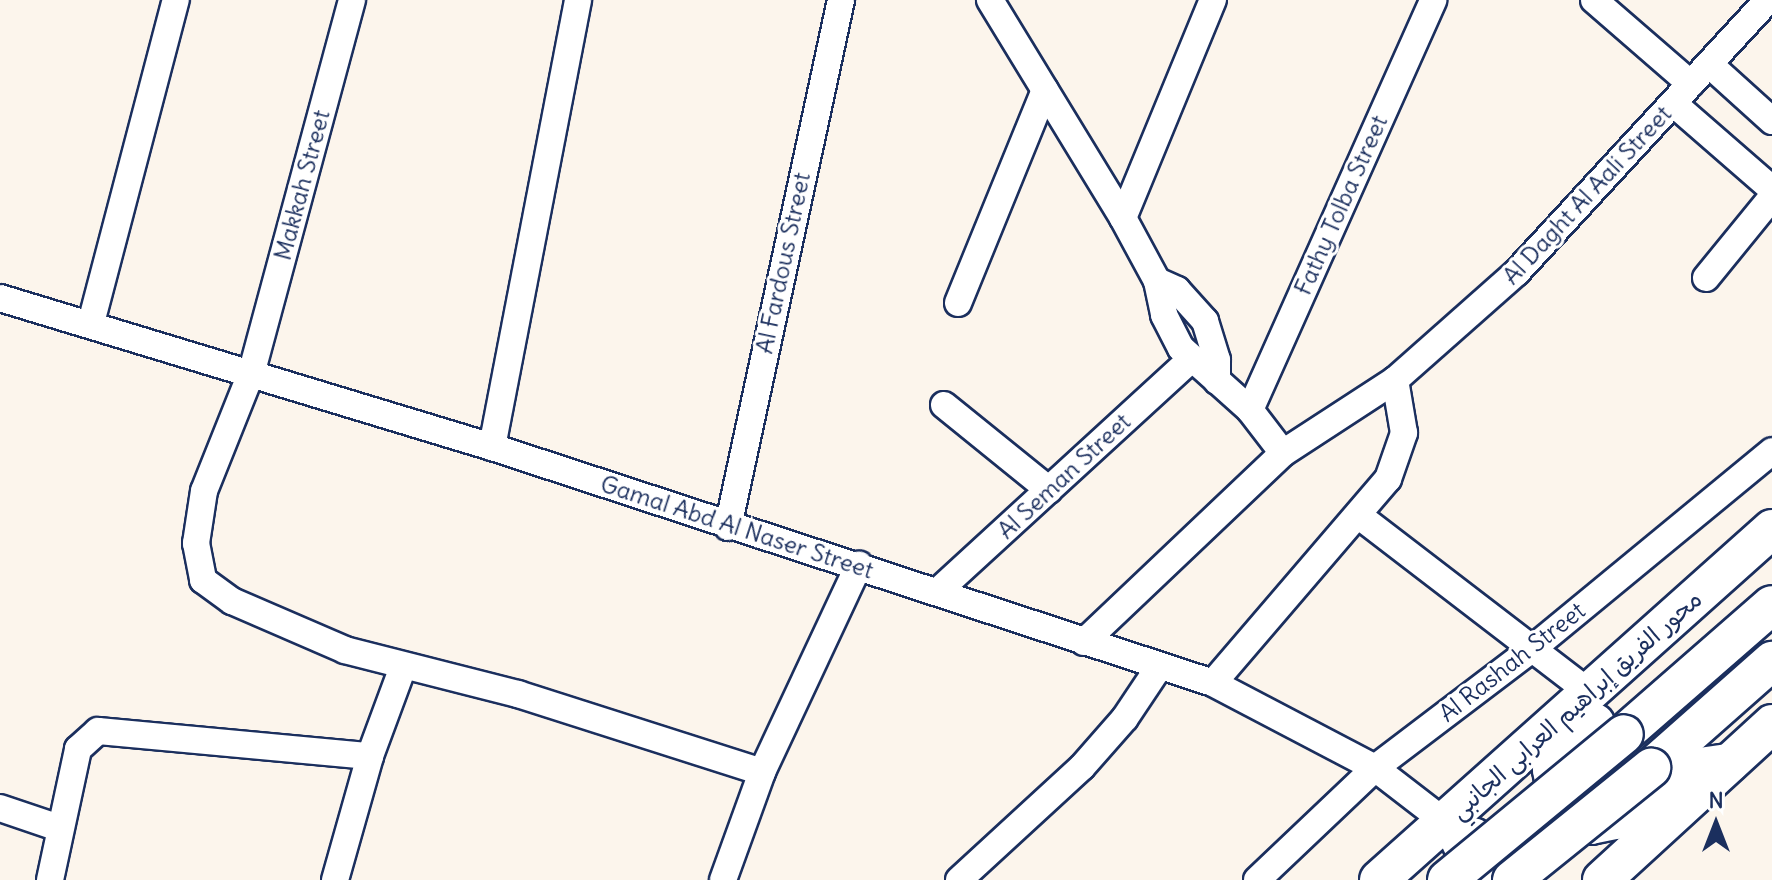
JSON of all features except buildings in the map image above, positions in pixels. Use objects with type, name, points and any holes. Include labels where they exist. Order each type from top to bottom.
[{"type":"street","points":[[91,323],[176,0]]},
{"type":"street","name":"Makkah Street","points":[[352,0],[252,371],[204,491],[196,543],[203,580],[232,601],[345,650],[518,694],[762,772]]},
{"type":"street","points":[[492,447],[578,0]]},
{"type":"street","name":"Al Fardous Street","points":[[728,527],[841,0]]},
{"type":"street","points":[[990,0],[1123,218],[1157,281],[1171,333],[1191,359],[1250,410],[1283,453]]},
{"type":"street","points":[[1006,25],[1014,0]]},
{"type":"street","points":[[1123,218],[1213,0]]},
{"type":"street","name":"Fathy Tolba Street","points":[[1250,410],[1433,0]]},
{"type":"street","points":[[1594,0],[1772,189]]},
{"type":"street","name":"Al Daght Al Aali Street","points":[[1084,642],[1283,453],[1395,380],[1516,273],[1768,0]]},
{"type":"street","points":[[1709,64],[1772,121]]},
{"type":"street","points":[[958,303],[1045,90]]},
{"type":"street","points":[[1706,278],[1772,197]]},
{"type":"street","points":[[1157,281],[1177,290],[1205,321],[1215,350],[1217,381]]},
{"type":"street","name":"Gamal Abd Al Naser Street","points":[[0,298],[252,371],[492,447],[728,527],[859,565],[1213,683],[1375,768],[1445,822],[1476,832],[1523,880]]},
{"type":"street","name":"Al Seman Street","points":[[937,592],[1191,359]]},
{"type":"street","points":[[1213,683],[1358,515],[1398,459],[1404,419],[1395,380]]},
{"type":"street","points":[[944,405],[1049,490]]},
{"type":"street","name":"Al Rashah Street","points":[[1257,880],[1375,768],[1532,649],[1772,451]]},
{"type":"street","points":[[1358,515],[1532,649],[1601,683],[1614,703],[1559,754],[1552,770],[1555,786],[1591,825],[1615,820],[1672,771],[1729,763]]},
{"type":"street","name":"محور الفريق إبراهيم العرابى الجانبي","points":[[1379,880],[1772,529]]},
{"type":"street","points":[[723,880],[762,772],[859,565]]},
{"type":"street","points":[[1447,880],[1624,734],[1772,605]]},
{"type":"street","points":[[1512,880],[1651,768],[1772,661]]},
{"type":"street","points":[[335,880],[370,756],[403,667]]},
{"type":"street","points":[[959,880],[1082,767],[1125,718],[1159,667]]},
{"type":"street","points":[[1602,880],[1772,724]]},
{"type":"street","points":[[50,880],[78,749],[98,731],[370,756]]},
{"type":"street","points":[[0,808],[59,828]]},
{"type":"street","name":"Gamal Abd Al Naser Street","points":[[1445,822],[1459,852],[1487,880]]}]
